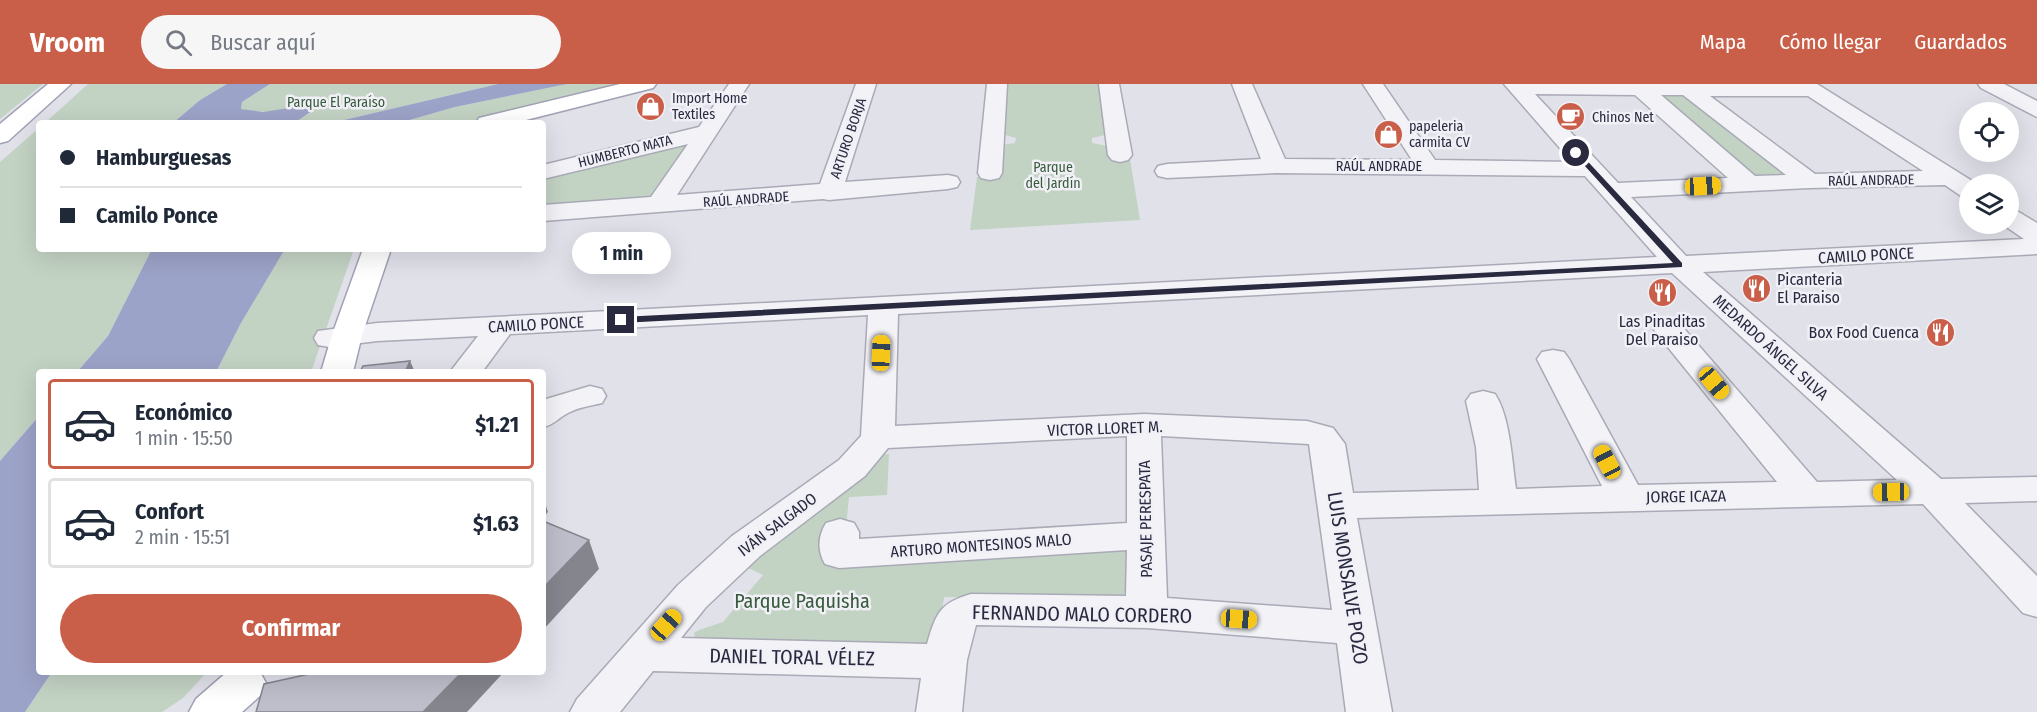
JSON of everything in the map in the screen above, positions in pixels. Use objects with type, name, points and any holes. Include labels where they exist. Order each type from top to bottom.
[{"type":"main road","points":[[0,136],[61,84]]},
{"type":"main road","points":[[500,120],[646,84]]},
{"type":"main road","points":[[337,369],[338,336],[376,252]]},
{"type":"street","points":[[658,205],[739,84]]},
{"type":"street","name":"ARTURO BORJA","points":[[829,193],[866,84]]},
{"type":"street","points":[[990,173],[997,84]]},
{"type":"street","points":[[1109,84],[1120,155]]},
{"type":"street","points":[[1242,84],[1276,166]]},
{"type":"street","points":[[1373,84],[1428,166]]},
{"type":"street","points":[[1988,84],[2037,110]]},
{"type":"street","points":[[1516,86],[1642,90],[1808,87],[1959,183]]},
{"type":"street","name":"MEDARDO ÁNGEL SILVA","points":[[1516,86],[1679,265],[1933,492],[2037,602]]},
{"type":"street","points":[[1642,90],[1749,184]]},
{"type":"street","points":[[1689,90],[1809,181]]},
{"type":"street","name":"HUMBERTO MATA","points":[[546,171],[707,132]]},
{"type":"street","name":"RAÚL ANDRADE","points":[[1167,171],[1276,166],[1591,169]]},
{"type":"street","name":"RAÚL ANDRADE","points":[[1612,191],[1809,181],[1959,184]]},
{"type":"street","name":"RAÚL ANDRADE","points":[[546,213],[829,193],[948,182]]},
{"type":"street","points":[[2019,223],[2037,235]]},
{"type":"street","name":"CAMILO PONCE","points":[[338,336],[2037,246]]},
{"type":"street","points":[[878,438],[883,306]]},
{"type":"street","points":[[468,369],[501,326]]},
{"type":"street","points":[[1670,330],[1806,493]]},
{"type":"street","points":[[1553,359],[1626,498]]},
{"type":"street","points":[[546,413],[562,402],[590,396]]},
{"type":"street","points":[[1483,401],[1494,447],[1499,502]]},
{"type":"street","name":"VICTOR LLORET M.","points":[[878,438],[1144,425],[1307,432],[1321,436],[1328,444]]},
{"type":"street","name":"PASAJE PERESPATA","points":[[1144,425],[1147,612]]},
{"type":"street","name":"IVÁN SALGADO","points":[[593,712],[692,596],[746,546],[852,468],[878,438]]},
{"type":"street","name":"LUIS MONSALVE POZO","points":[[1328,444],[1369,712]]},
{"type":"street","name":"JORGE ICAZA","points":[[1336,506],[2037,489]]},
{"type":"street","name":"ARTURO MONTESINOS MALO","points":[[840,532],[839,554],[1145,535]]},
{"type":"street","name":"FERNANDO MALO CORDERO","points":[[944,661],[956,620],[962,612],[974,609],[1147,612],[1355,628]]},
{"type":"street","name":"DANIEL TORAL VÉLEZ","points":[[641,654],[944,661]]},
{"type":"street","points":[[939,712],[944,661]]},
{"type":"green space","points":[[0,84],[43,84],[0,119]]},
{"type":"green space","points":[[88,84],[227,84],[200,100],[177,120],[48,120]]},
{"type":"green space","name":"Parque El Paraíso","points":[[270,84],[498,84],[344,120],[297,120],[311,113],[241,109],[242,102]]},
{"type":"green space","points":[[567,84],[623,84],[478,120],[410,120],[455,107]]},
{"type":"green space","name":"Parque del Jardín","points":[[1005,84],[1100,84],[1105,135],[1092,138],[1092,143],[1107,146],[1110,159],[1130,159],[1140,220],[970,230],[977,177],[998,176],[1001,145],[1015,143],[1016,138],[1002,134]]},
{"type":"green space","points":[[1658,94],[1685,94],[1791,175],[1754,178]]},
{"type":"green space","points":[[36,131],[36,252],[150,252],[108,336],[80,369],[36,369],[36,419],[0,461],[0,162]]},
{"type":"green space","points":[[692,138],[649,202],[546,210],[546,173]]},
{"type":"green space","points":[[283,252],[353,252],[312,369],[218,369],[241,323]]},
{"type":"green space","name":"Parque Paquisha","points":[[889,454],[887,495],[849,497],[846,527],[835,528],[831,567],[973,560],[977,546],[1132,540],[1130,588],[1122,596],[1114,598],[944,597],[936,649],[696,645],[694,633],[723,622],[763,575],[748,568],[746,563],[872,470],[881,455]]},
{"type":"green space","points":[[50,675],[204,675],[183,698],[162,712],[25,712]]},
{"type":"water","points":[[227,84],[270,84],[242,102],[241,109],[263,112],[308,105],[318,107],[298,120],[177,120],[200,100]]},
{"type":"water","points":[[498,84],[567,84],[455,107],[410,120],[344,120]]},
{"type":"water","points":[[150,252],[283,252],[241,323],[218,369],[80,369],[108,336]]},
{"type":"water","points":[[36,419],[36,675],[50,675],[25,712],[0,712],[0,461]]},
{"type":"building","points":[[410,361],[406,369],[362,369],[363,366]]},
{"type":"building","points":[[546,522],[589,540],[546,585]]},
{"type":"building","points":[[304,675],[459,675],[423,712],[256,712],[264,684]]},
{"type":"place","name":"Import Home Textiles","points":[[651,106]]},
{"type":"place","name":"Chinos Net","points":[[1571,117]]},
{"type":"place","name":"papeleria carmita CV","points":[[1388,134]]},
{"type":"place","name":"Picanteria El Paraiso","points":[[1756,288]]},
{"type":"place","name":"Las Pinaditas Del Paraiso","points":[[1662,293]]},
{"type":"place","name":"Box Food Cuenca","points":[[1940,332]]},
{"type":"route","points":[[621,320],[1679,265],[1576,153]]}]
